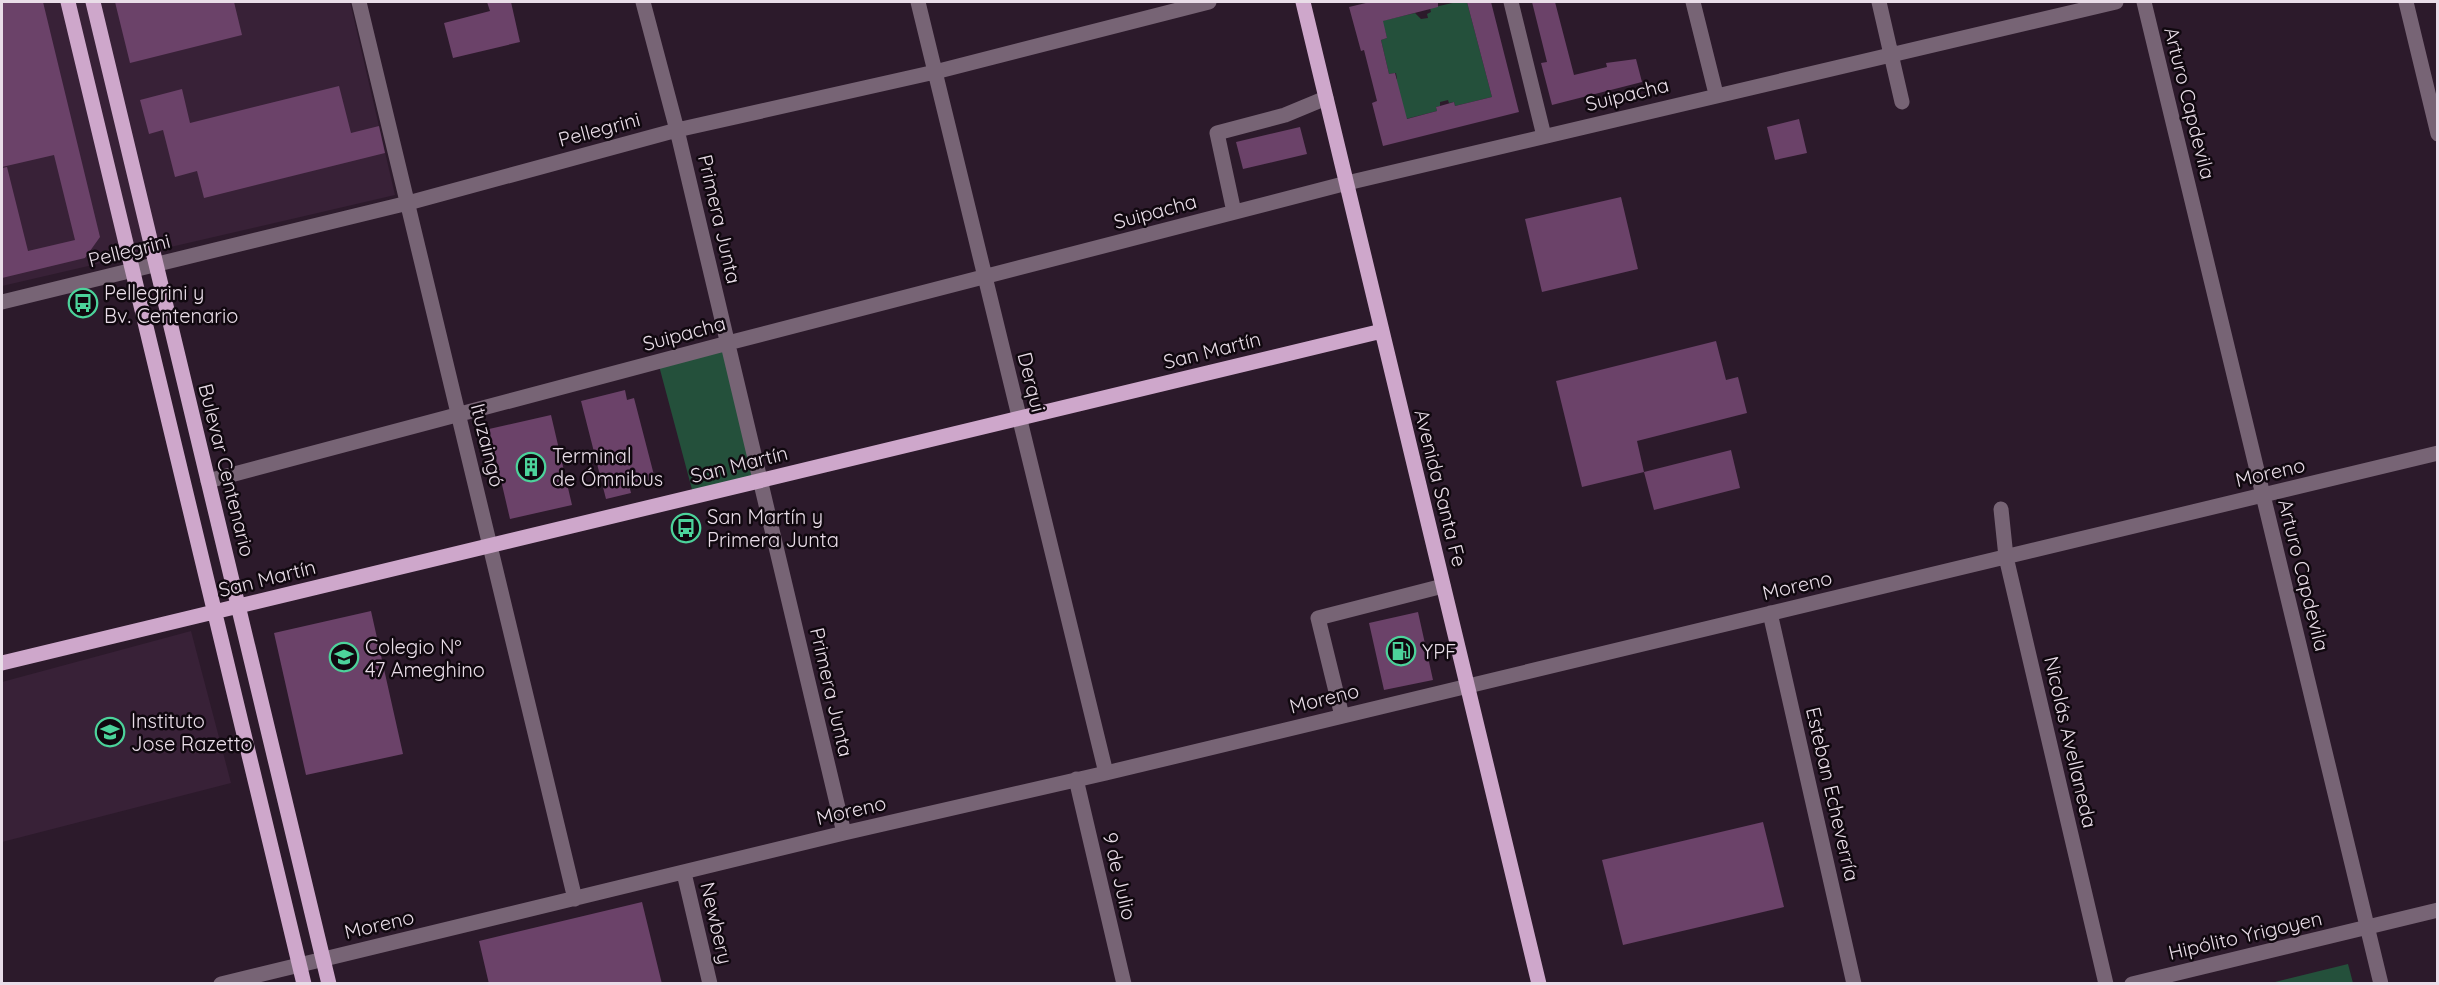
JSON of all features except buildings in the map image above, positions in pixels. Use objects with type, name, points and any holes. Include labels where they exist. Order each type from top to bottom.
[{"type":"main road","points":[[68,2],[304,984]]},
{"type":"main road","name":"Bulevar Centenario","points":[[93,2],[329,984]]},
{"type":"main road","name":"Avenida Santa Fe","points":[[1303,2],[1539,984]]},
{"type":"main road","name":"San Martín","points":[[2,663],[1382,331]]},
{"type":"street","name":"Ituzaingó","points":[[359,2],[575,899]]},
{"type":"street","name":"Primera Junta","points":[[643,2],[677,129],[844,833]]},
{"type":"street","name":"Derqui","points":[[918,2],[1106,773]]},
{"type":"street","name":"Pellegrini","points":[[2,302],[133,272],[408,203],[677,129],[935,72],[1209,2]]},
{"type":"street","points":[[1511,2],[1544,136]]},
{"type":"street","points":[[1693,2],[1716,94]]},
{"type":"street","points":[[1879,2],[1902,102]]},
{"type":"street","name":"Suipacha","points":[[208,481],[984,276],[1347,183],[1716,94],[2116,2]]},
{"type":"street","name":"Arturo Capdevila","points":[[2144,2],[2381,984]]},
{"type":"street","points":[[2406,2],[2438,134]]},
{"type":"street","points":[[1234,212],[1217,133],[1285,115],[1326,98]]},
{"type":"street","name":"Moreno","points":[[221,984],[2438,453]]},
{"type":"street","name":"Nicolás Avellaneda","points":[[2001,509],[2006,557],[2106,984]]},
{"type":"street","points":[[1342,716],[1318,618],[1443,586]]},
{"type":"street","name":"Esteban Echeverría","points":[[1770,613],[1854,984]]},
{"type":"street","name":"9 de Julio","points":[[1076,779],[1124,984]]},
{"type":"street","name":"Newbery","points":[[684,873],[710,984]]},
{"type":"street","name":"Hipólito Yrigoyen","points":[[2132,984],[2438,910]]},
{"type":"shaded area","points":[[2,2],[350,2],[395,195],[2,286]]},
{"type":"shaded area","name":"Instituto Jose Razetto","points":[[191,631],[231,783],[2,842],[2,682]]},
{"type":"green space","points":[[1467,2],[1492,97],[1455,106],[1454,102],[1449,103],[1448,100],[1440,102],[1440,106],[1436,107],[1437,111],[1402,120],[1392,80],[1397,79],[1396,73],[1389,74],[1381,40],[1387,38],[1385,31],[1377,22],[1415,13],[1421,19],[1428,18],[1430,8]]},
{"type":"green space","points":[[728,343],[761,481],[694,497],[658,362]]},
{"type":"green space","points":[[2348,964],[2353,983],[2271,983]]},
{"type":"place","name":"Pellegrini y Bv. Centenario","points":[[83,303]]},
{"type":"place","name":"Terminal de Ómnibus","points":[[531,467]]},
{"type":"place","name":"San Martín y Primera Junta","points":[[686,528]]},
{"type":"place","name":"YPF","points":[[1401,651]]},
{"type":"place","name":"Colegio Nº 47 Ameghino","points":[[344,657]]},
{"type":"place","name":"Instituto Jose Razetto","points":[[110,732]]}]
